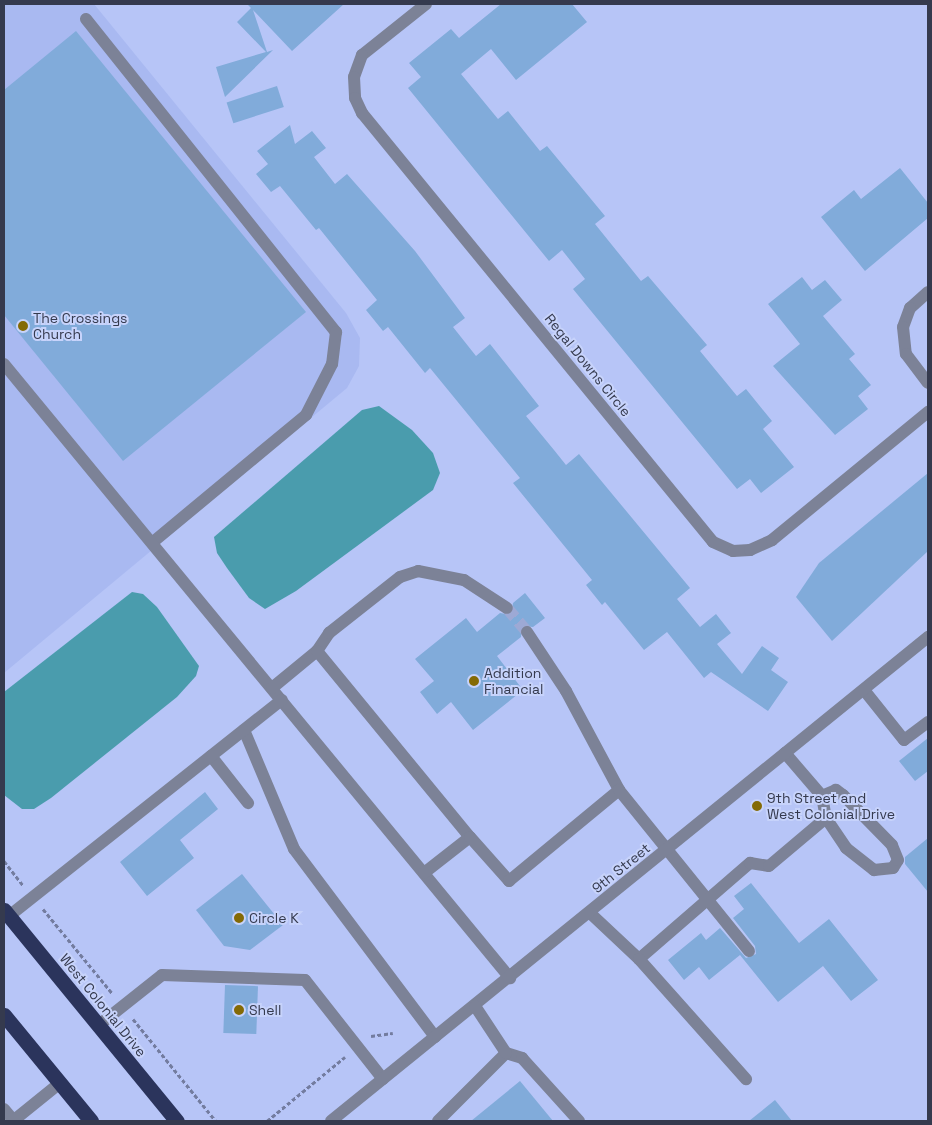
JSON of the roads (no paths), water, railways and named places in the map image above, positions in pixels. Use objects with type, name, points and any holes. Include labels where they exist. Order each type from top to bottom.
[{"type":"highway","name":"West Colonial Drive","points":[[6,913],[177,1121]]},
{"type":"highway","points":[[4,1015],[91,1121]]},
{"type":"street","name":"Regal Downs Circle","points":[[426,4],[362,55],[354,76],[355,98],[362,114],[713,542],[733,551],[750,550],[772,540],[928,412]]},
{"type":"street","points":[[86,19],[336,332],[332,364],[306,415],[152,543]]},
{"type":"street","points":[[928,292],[910,308],[903,327],[906,354],[928,383]]},
{"type":"street","points":[[4,364],[510,978]]},
{"type":"street","points":[[272,688],[317,651],[329,633],[400,577],[418,571],[464,580],[507,608]]},
{"type":"street","points":[[527,632],[566,691],[619,790],[706,902],[748,951]]},
{"type":"street","name":"9th Street","points":[[331,1121],[510,978],[928,637]]},
{"type":"street","points":[[317,651],[470,837],[509,880],[619,790]]},
{"type":"street","points":[[864,690],[904,740],[928,722]]},
{"type":"street","points":[[6,913],[32,896],[282,700]]},
{"type":"street","points":[[244,730],[294,849],[435,1037]]},
{"type":"street","points":[[785,753],[822,796],[826,818],[846,848],[874,870],[893,868],[898,860],[892,845],[843,795],[836,790],[822,796]]},
{"type":"street","points":[[212,756],[248,803]]},
{"type":"street","points":[[639,958],[750,863],[769,866],[826,818]]},
{"type":"street","points":[[424,873],[470,837]]},
{"type":"street","points":[[590,913],[639,958],[746,1079]]},
{"type":"street","points":[[99,1025],[162,975],[305,980],[383,1079]]},
{"type":"street","points":[[475,1006],[506,1053],[522,1058],[579,1121]]},
{"type":"street","points":[[438,1121],[506,1053]]},
{"type":"street","points":[[4,1109],[14,1121],[60,1083]]},
{"type":"tunnel","points":[[507,608],[527,632]]},
{"type":"place","name":"The Crossings Church","points":[[23,326]]},
{"type":"place","name":"Addition Financial","points":[[474,681]]},
{"type":"place","name":"9th Street and West Colonial Drive","points":[[757,806]]},
{"type":"place","name":"Circle K","points":[[239,918]]},
{"type":"place","name":"Shell","points":[[239,1010]]}]
